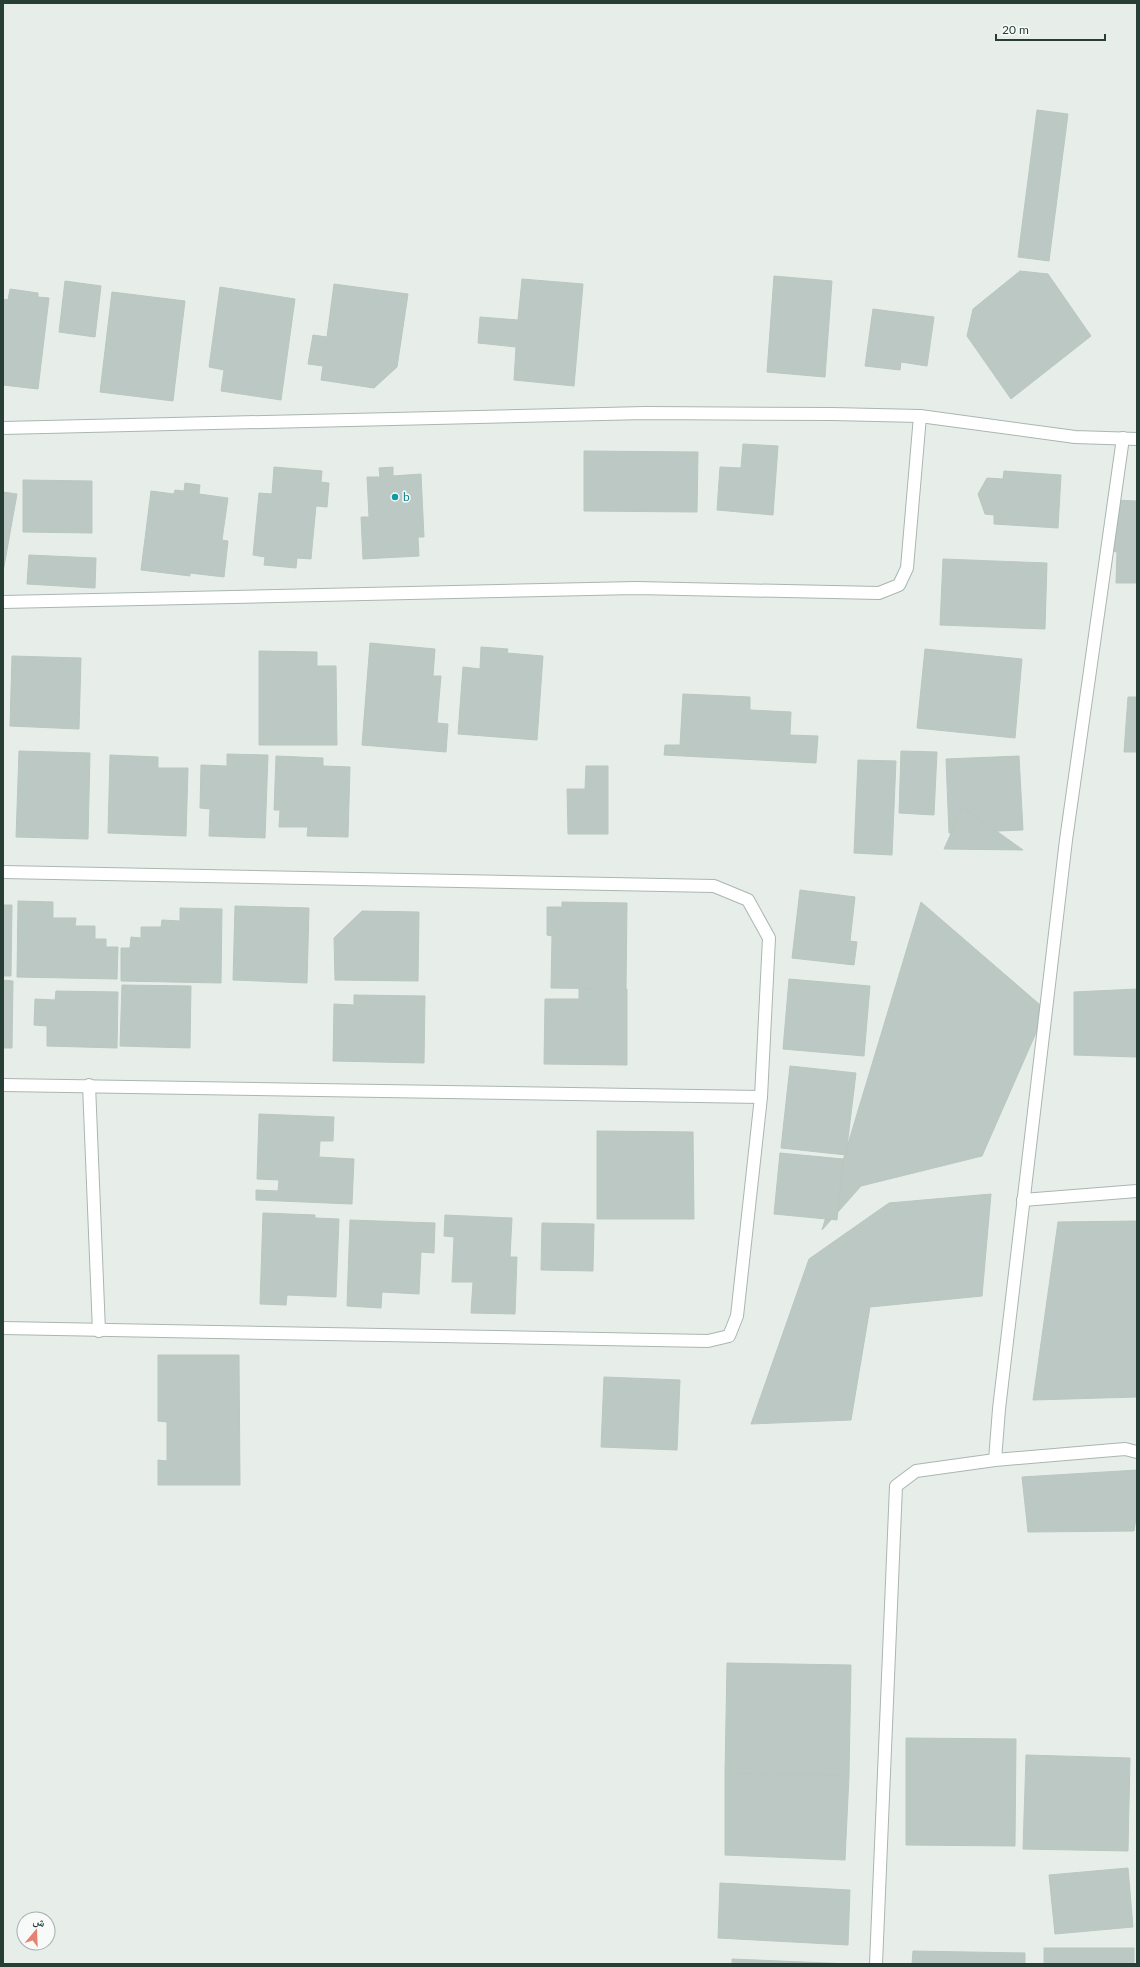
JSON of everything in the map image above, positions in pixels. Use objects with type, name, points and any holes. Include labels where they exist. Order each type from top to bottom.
[{"type":"street","points":[[3,428],[645,413],[920,416],[1075,437],[1137,439]]},
{"type":"street","points":[[3,602],[636,588],[879,593],[899,585],[907,568],[920,416]]},
{"type":"street","points":[[996,1460],[999,1409],[1066,840],[1124,438]]},
{"type":"street","points":[[3,872],[714,886],[748,900],[769,938],[761,1098],[737,1316],[729,1336],[708,1341],[99,1331],[3,1328]]},
{"type":"street","points":[[3,1085],[89,1085],[761,1098]]},
{"type":"street","points":[[89,1085],[99,1331]]},
{"type":"street","points":[[1023,1200],[1137,1191]]},
{"type":"street","points":[[876,1964],[896,1486],[916,1471],[996,1460],[1126,1449],[1137,1452]]},
{"type":"building","points":[[1037,110],[1068,114],[1049,261],[1018,257]]},
{"type":"building","points":[[1020,271],[1048,274],[1091,336],[1011,399],[967,336],[973,309]]},
{"type":"building","points":[[774,276],[832,281],[825,377],[767,372]]},
{"type":"building","points":[[522,279],[583,284],[574,386],[514,380],[516,347],[478,343],[480,317],[518,320]]},
{"type":"building","points":[[65,281],[101,286],[95,337],[59,332]]},
{"type":"building","points":[[334,284],[408,294],[397,367],[374,388],[321,380],[323,366],[308,364],[313,335],[327,337]]},
{"type":"building","points":[[220,287],[295,299],[281,400],[221,391],[224,370],[209,367]]},
{"type":"building","points":[[10,289],[38,293],[38,297],[49,298],[38,389],[3,385],[3,299],[8,300]]},
{"type":"building","points":[[112,292],[185,301],[173,401],[100,392]]},
{"type":"building","points":[[873,309],[934,317],[927,366],[901,362],[900,370],[865,366]]},
{"type":"building","points":[[743,444],[778,446],[773,515],[717,510],[720,467],[741,468]]},
{"type":"building","points":[[584,451],[698,452],[697,512],[584,511]]},
{"type":"building","points":[[274,467],[322,471],[321,482],[329,483],[327,507],[316,506],[311,559],[297,558],[296,568],[264,565],[265,557],[253,555],[259,493],[272,494]]},
{"type":"building","name":"b","points":[[393,467],[393,476],[421,474],[424,537],[418,537],[419,556],[363,559],[361,517],[369,517],[367,477],[380,477],[379,468]]},
{"type":"building","points":[[1004,471],[1061,475],[1058,528],[994,524],[994,515],[985,514],[978,494],[987,478],[1003,479]]},
{"type":"building","points":[[23,480],[92,481],[92,533],[23,532]]},
{"type":"building","points":[[185,483],[200,485],[199,494],[228,498],[222,540],[228,541],[224,577],[190,573],[190,576],[141,570],[151,491],[174,494],[175,490],[184,491]]},
{"type":"building","points":[[3,492],[17,494],[3,572]]},
{"type":"building","points":[[1113,500],[1137,501],[1137,583],[1116,583],[1117,552],[1111,551]]},
{"type":"building","points":[[29,555],[96,558],[95,588],[27,584]]},
{"type":"building","points":[[943,559],[1047,563],[1045,629],[940,625]]},
{"type":"building","points":[[370,643],[435,649],[433,676],[441,676],[437,723],[448,724],[446,752],[362,745]]},
{"type":"building","points":[[481,647],[508,649],[507,653],[543,656],[537,740],[458,734],[463,667],[480,669]]},
{"type":"building","points":[[925,649],[1022,659],[1015,738],[917,728]]},
{"type":"building","points":[[259,651],[317,652],[317,666],[336,666],[337,745],[259,745]]},
{"type":"building","points":[[12,656],[81,658],[79,729],[10,726]]},
{"type":"building","points":[[683,694],[750,697],[750,710],[791,712],[790,735],[818,736],[816,763],[664,755],[665,745],[680,745]]},
{"type":"building","points":[[1128,697],[1137,697],[1137,752],[1124,752]]},
{"type":"building","points":[[19,751],[90,753],[88,839],[16,837]]},
{"type":"building","points":[[901,751],[937,752],[934,815],[899,813]]},
{"type":"building","points":[[227,754],[268,755],[265,838],[209,836],[210,809],[200,808],[201,765],[227,766]]},
{"type":"building","points":[[110,755],[158,757],[158,768],[188,768],[186,836],[108,833]]},
{"type":"building","points":[[276,756],[323,758],[323,766],[350,767],[348,837],[307,836],[308,827],[279,827],[280,810],[274,810]]},
{"type":"building","points":[[1019,756],[1023,830],[949,833],[946,759]]},
{"type":"building","points":[[858,760],[896,761],[892,855],[854,853]]},
{"type":"building","points":[[586,766],[608,766],[608,834],[568,834],[567,789],[585,789]]},
{"type":"building","points":[[963,807],[1023,850],[944,849]]},
{"type":"building","points":[[800,890],[855,897],[850,941],[857,942],[854,965],[792,958]]},
{"type":"building","points":[[18,901],[53,902],[53,918],[76,918],[75,926],[95,926],[95,939],[106,939],[106,947],[118,947],[117,979],[17,977]]},
{"type":"building","points":[[562,902],[627,903],[626,989],[551,988],[552,936],[547,935],[547,907],[562,907]]},
{"type":"building","points":[[921,902],[1046,1010],[982,1156],[861,1186],[822,1230]]},
{"type":"building","points":[[3,905],[12,905],[11,976],[3,976]]},
{"type":"building","points":[[235,906],[309,908],[307,983],[233,980]]},
{"type":"building","points":[[180,908],[222,909],[221,983],[121,981],[121,948],[130,948],[131,937],[141,938],[141,927],[161,927],[162,920],[180,921]]},
{"type":"building","points":[[362,911],[419,912],[418,981],[335,980],[334,938]]},
{"type":"building","points":[[789,979],[870,986],[864,1056],[783,1049]]},
{"type":"building","points":[[3,980],[13,981],[12,1048],[3,1048]]},
{"type":"building","points":[[122,985],[191,986],[190,1048],[120,1046]]},
{"type":"building","points":[[579,989],[627,989],[627,1065],[544,1064],[545,999],[579,999]]},
{"type":"building","points":[[1137,989],[1137,1057],[1074,1055],[1074,992]]},
{"type":"building","points":[[56,991],[118,992],[117,1048],[47,1046],[47,1026],[34,1025],[35,999],[55,1000]]},
{"type":"building","points":[[354,995],[425,996],[424,1063],[333,1061],[334,1004],[354,1005]]},
{"type":"building","points":[[790,1066],[856,1073],[846,1155],[781,1148]]},
{"type":"building","points":[[259,1114],[334,1117],[333,1141],[320,1141],[319,1157],[354,1159],[352,1204],[256,1200],[256,1190],[278,1191],[279,1180],[257,1179]]},
{"type":"building","points":[[597,1131],[693,1132],[694,1219],[597,1219]]},
{"type":"building","points":[[780,1153],[843,1159],[837,1220],[774,1214]]},
{"type":"building","points":[[991,1194],[982,1296],[870,1307],[851,1420],[751,1424],[809,1259],[889,1203]]},
{"type":"building","points":[[263,1213],[315,1215],[315,1218],[339,1219],[336,1297],[287,1295],[286,1305],[260,1304]]},
{"type":"building","points":[[445,1215],[512,1218],[510,1257],[517,1257],[515,1314],[471,1313],[473,1282],[452,1282],[454,1237],[444,1236]]},
{"type":"building","points":[[350,1220],[435,1223],[434,1253],[421,1252],[419,1294],[382,1292],[381,1308],[347,1306]]},
{"type":"building","points":[[1137,1221],[1137,1397],[1033,1400],[1058,1222]]},
{"type":"building","points":[[542,1223],[594,1224],[593,1271],[541,1270]]},
{"type":"building","points":[[158,1355],[239,1355],[240,1485],[158,1485],[158,1460],[167,1461],[167,1422],[158,1421]]},
{"type":"building","points":[[604,1377],[680,1380],[677,1450],[601,1447]]},
{"type":"building","points":[[1137,1470],[1137,1512],[1134,1531],[1028,1532],[1022,1477]]},
{"type":"building","points":[[727,1663],[851,1665],[849,1776],[725,1773]]},
{"type":"building","points":[[906,1738],[1016,1739],[1015,1846],[906,1845]]},
{"type":"building","points":[[1026,1755],[1130,1758],[1128,1851],[1023,1849]]},
{"type":"building","points":[[725,1773],[849,1776],[845,1860],[725,1855]]},
{"type":"building","points":[[1128,1868],[1133,1927],[1055,1934],[1049,1875]]},
{"type":"building","points":[[720,1883],[850,1890],[848,1945],[718,1938]]},
{"type":"building","points":[[1044,1948],[1134,1948],[1134,1964],[1044,1964]]},
{"type":"building","points":[[913,1951],[1025,1953],[1025,1964],[912,1964]]},
{"type":"building","points":[[732,1959],[851,1964],[732,1964]]},
{"type":"place","name":"b","points":[[395,497]]}]
